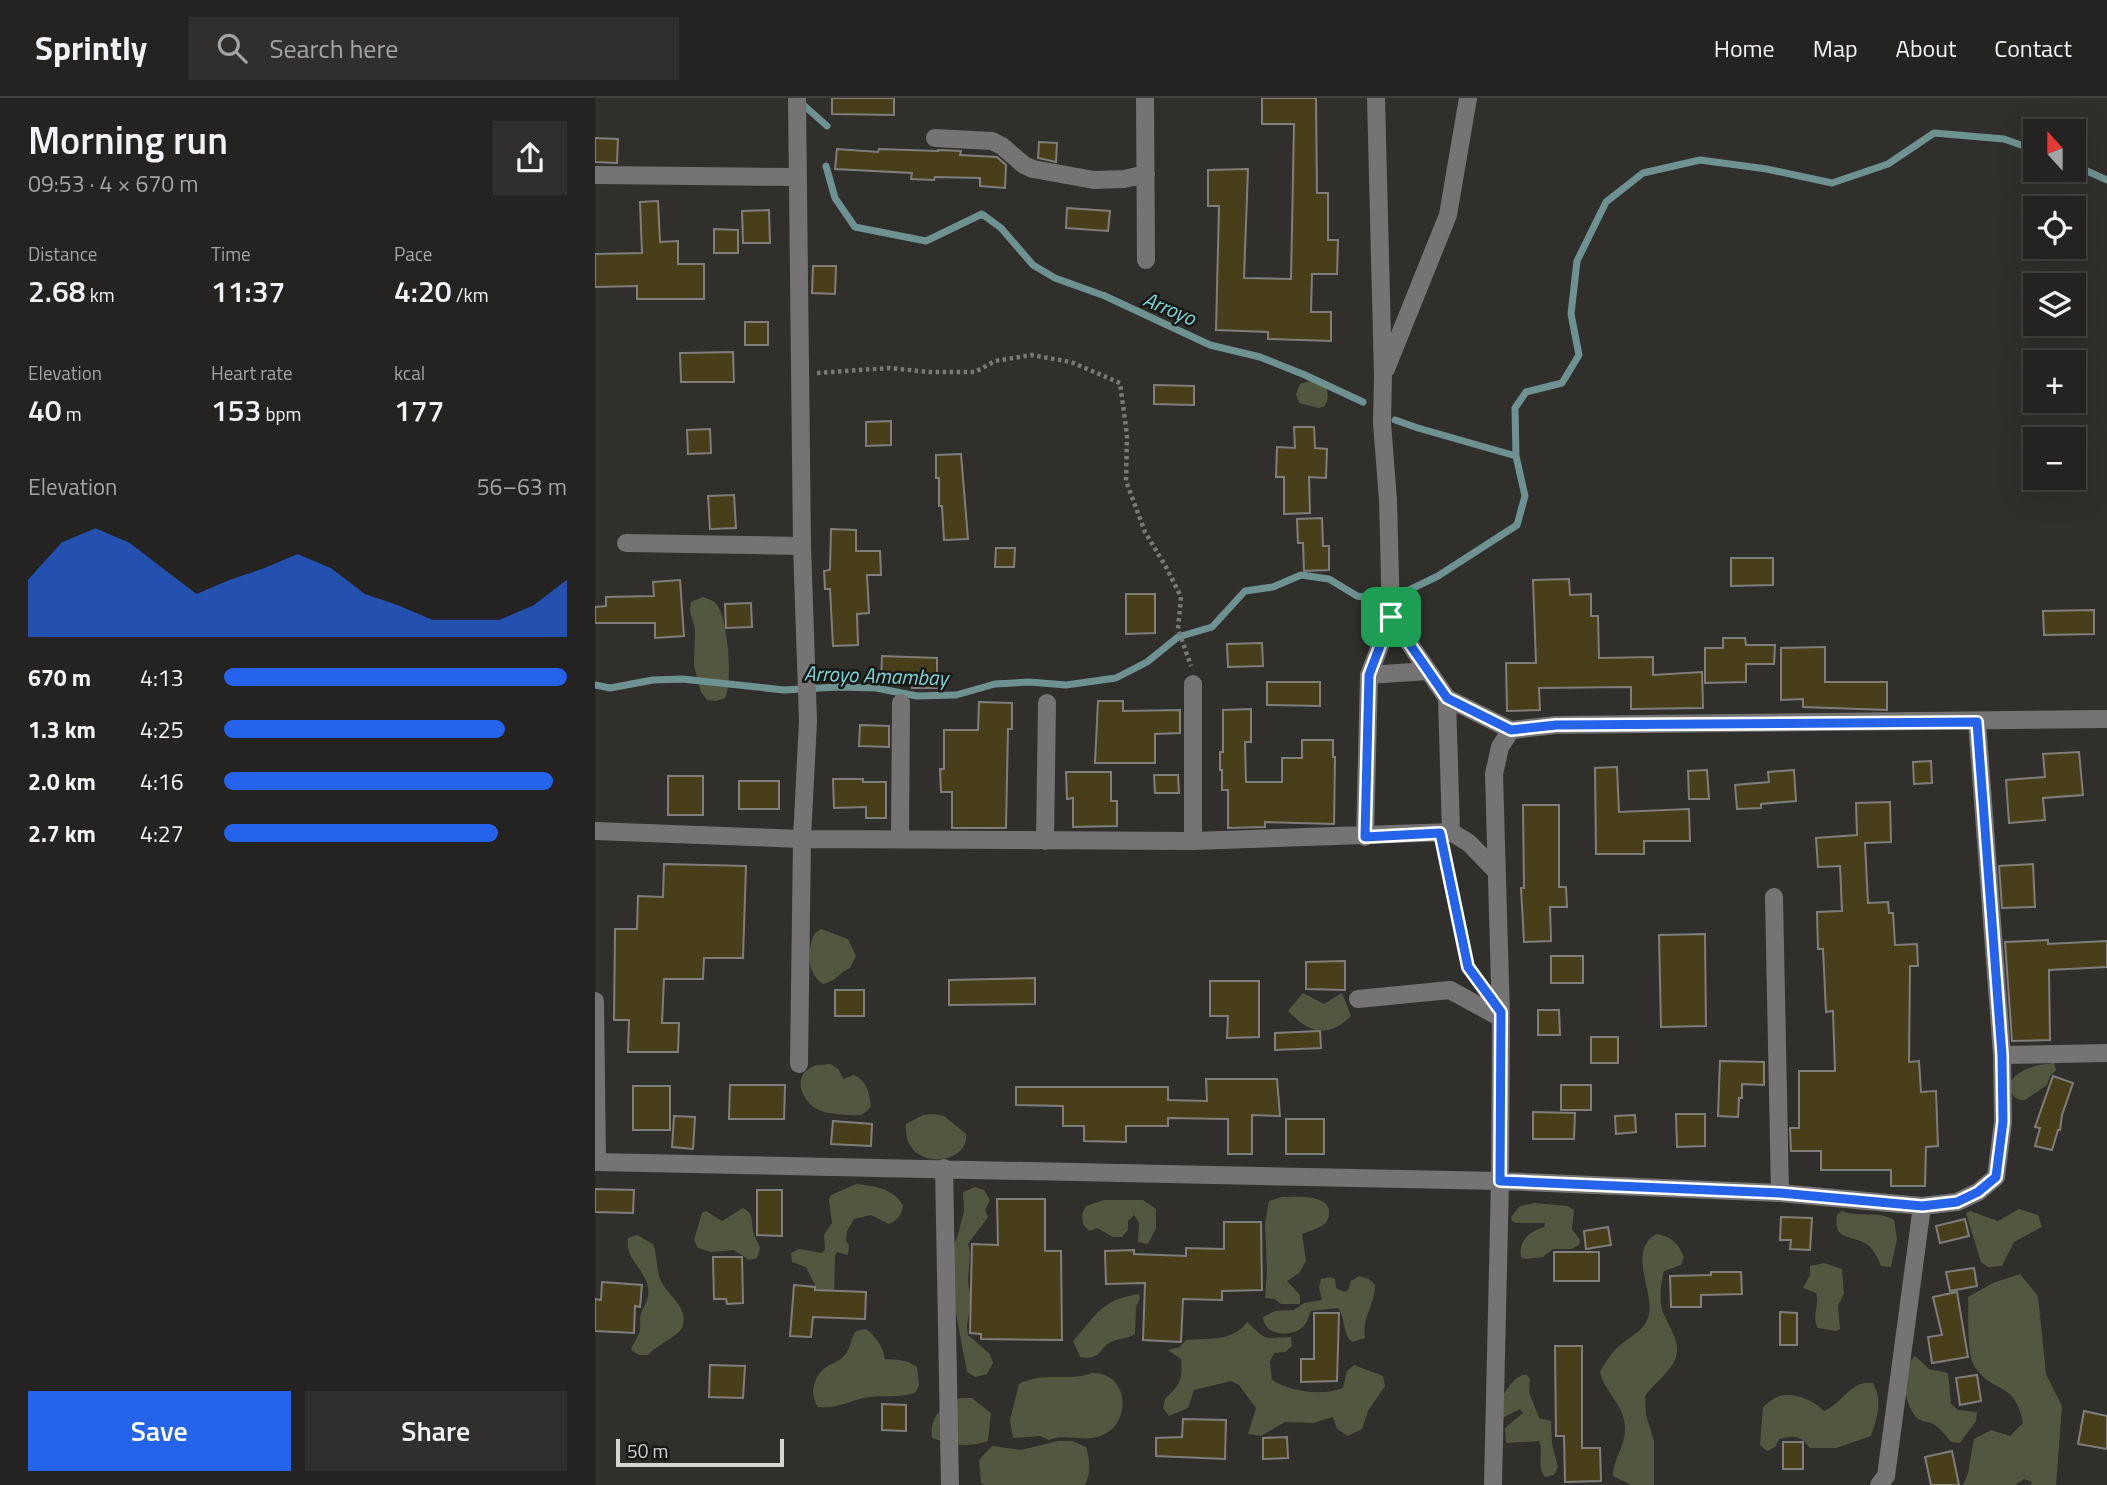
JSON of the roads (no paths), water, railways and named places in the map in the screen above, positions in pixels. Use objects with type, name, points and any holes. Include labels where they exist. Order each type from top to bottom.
[{"type":"street","points":[[1145,98],[1146,260]]},
{"type":"street","points":[[1365,837],[1369,675],[1391,617],[1388,500],[1382,423],[1376,98]]},
{"type":"street","points":[[1383,376],[1448,215],[1468,98]]},
{"type":"street","points":[[797,106],[802,546],[807,674],[799,1064]]},
{"type":"street","points":[[936,138],[992,141],[1024,165],[1034,169],[1094,180],[1124,179],[1146,174]]},
{"type":"street","points":[[595,175],[796,177]]},
{"type":"street","points":[[626,543],[802,546]]},
{"type":"street","points":[[1391,617],[1447,698],[1511,730],[1556,725],[2107,719]]},
{"type":"street","points":[[1369,675],[1427,671]]},
{"type":"street","points":[[1193,684],[1193,841]]},
{"type":"street","points":[[1446,832],[1447,698]]},
{"type":"street","points":[[900,838],[901,703]]},
{"type":"street","points":[[1045,841],[1047,703]]},
{"type":"street","points":[[595,1001],[596,1162],[1500,1181],[1780,1193],[1922,1206],[1957,1202],[1978,1192],[1996,1177],[2003,1122],[2002,1055],[1977,722]]},
{"type":"street","points":[[1493,1485],[1501,1015],[1494,774],[1500,747],[1511,730]]},
{"type":"street","points":[[595,831],[802,839],[1045,841],[1193,841],[1365,837],[1446,832],[1469,843],[1496,871]]},
{"type":"street","points":[[1774,897],[1780,1193]]},
{"type":"street","points":[[1358,999],[1450,990],[1501,1015]]},
{"type":"street","points":[[2002,1055],[2107,1053]]},
{"type":"street","points":[[944,1168],[950,1485]]},
{"type":"street","points":[[1879,1485],[1886,1476],[1922,1206]]},
{"type":"waterway","points":[[799,101],[827,126]]},
{"type":"waterway","name":"Arroyo Amambay","points":[[1403,593],[1438,576],[1517,525],[1525,496],[1516,456],[1515,408],[1526,392],[1562,383],[1579,355],[1571,314],[1577,261],[1606,202],[1643,173],[1700,160],[1767,169],[1832,183],[1888,164],[1934,133],[2004,139],[2023,146]]},
{"type":"waterway","name":"Arroyo","points":[[826,166],[835,198],[855,227],[926,241],[982,214],[1001,228],[1033,265],[1055,278],[1105,296],[1210,345],[1260,357],[1363,402]]},
{"type":"waterway","name":"Arroyo Amambay","points":[[2086,170],[2107,180]]},
{"type":"waterway","name":"Arroyo","points":[[1395,420],[1516,456]]},
{"type":"waterway","name":"Arroyo Amambay","points":[[595,685],[610,688],[653,680],[682,679],[784,690],[876,688],[917,696],[956,695],[995,684],[1029,682],[1066,685],[1116,678],[1147,662],[1178,637],[1212,627],[1245,591],[1273,587],[1301,575],[1329,579],[1357,596],[1370,598]]}]
